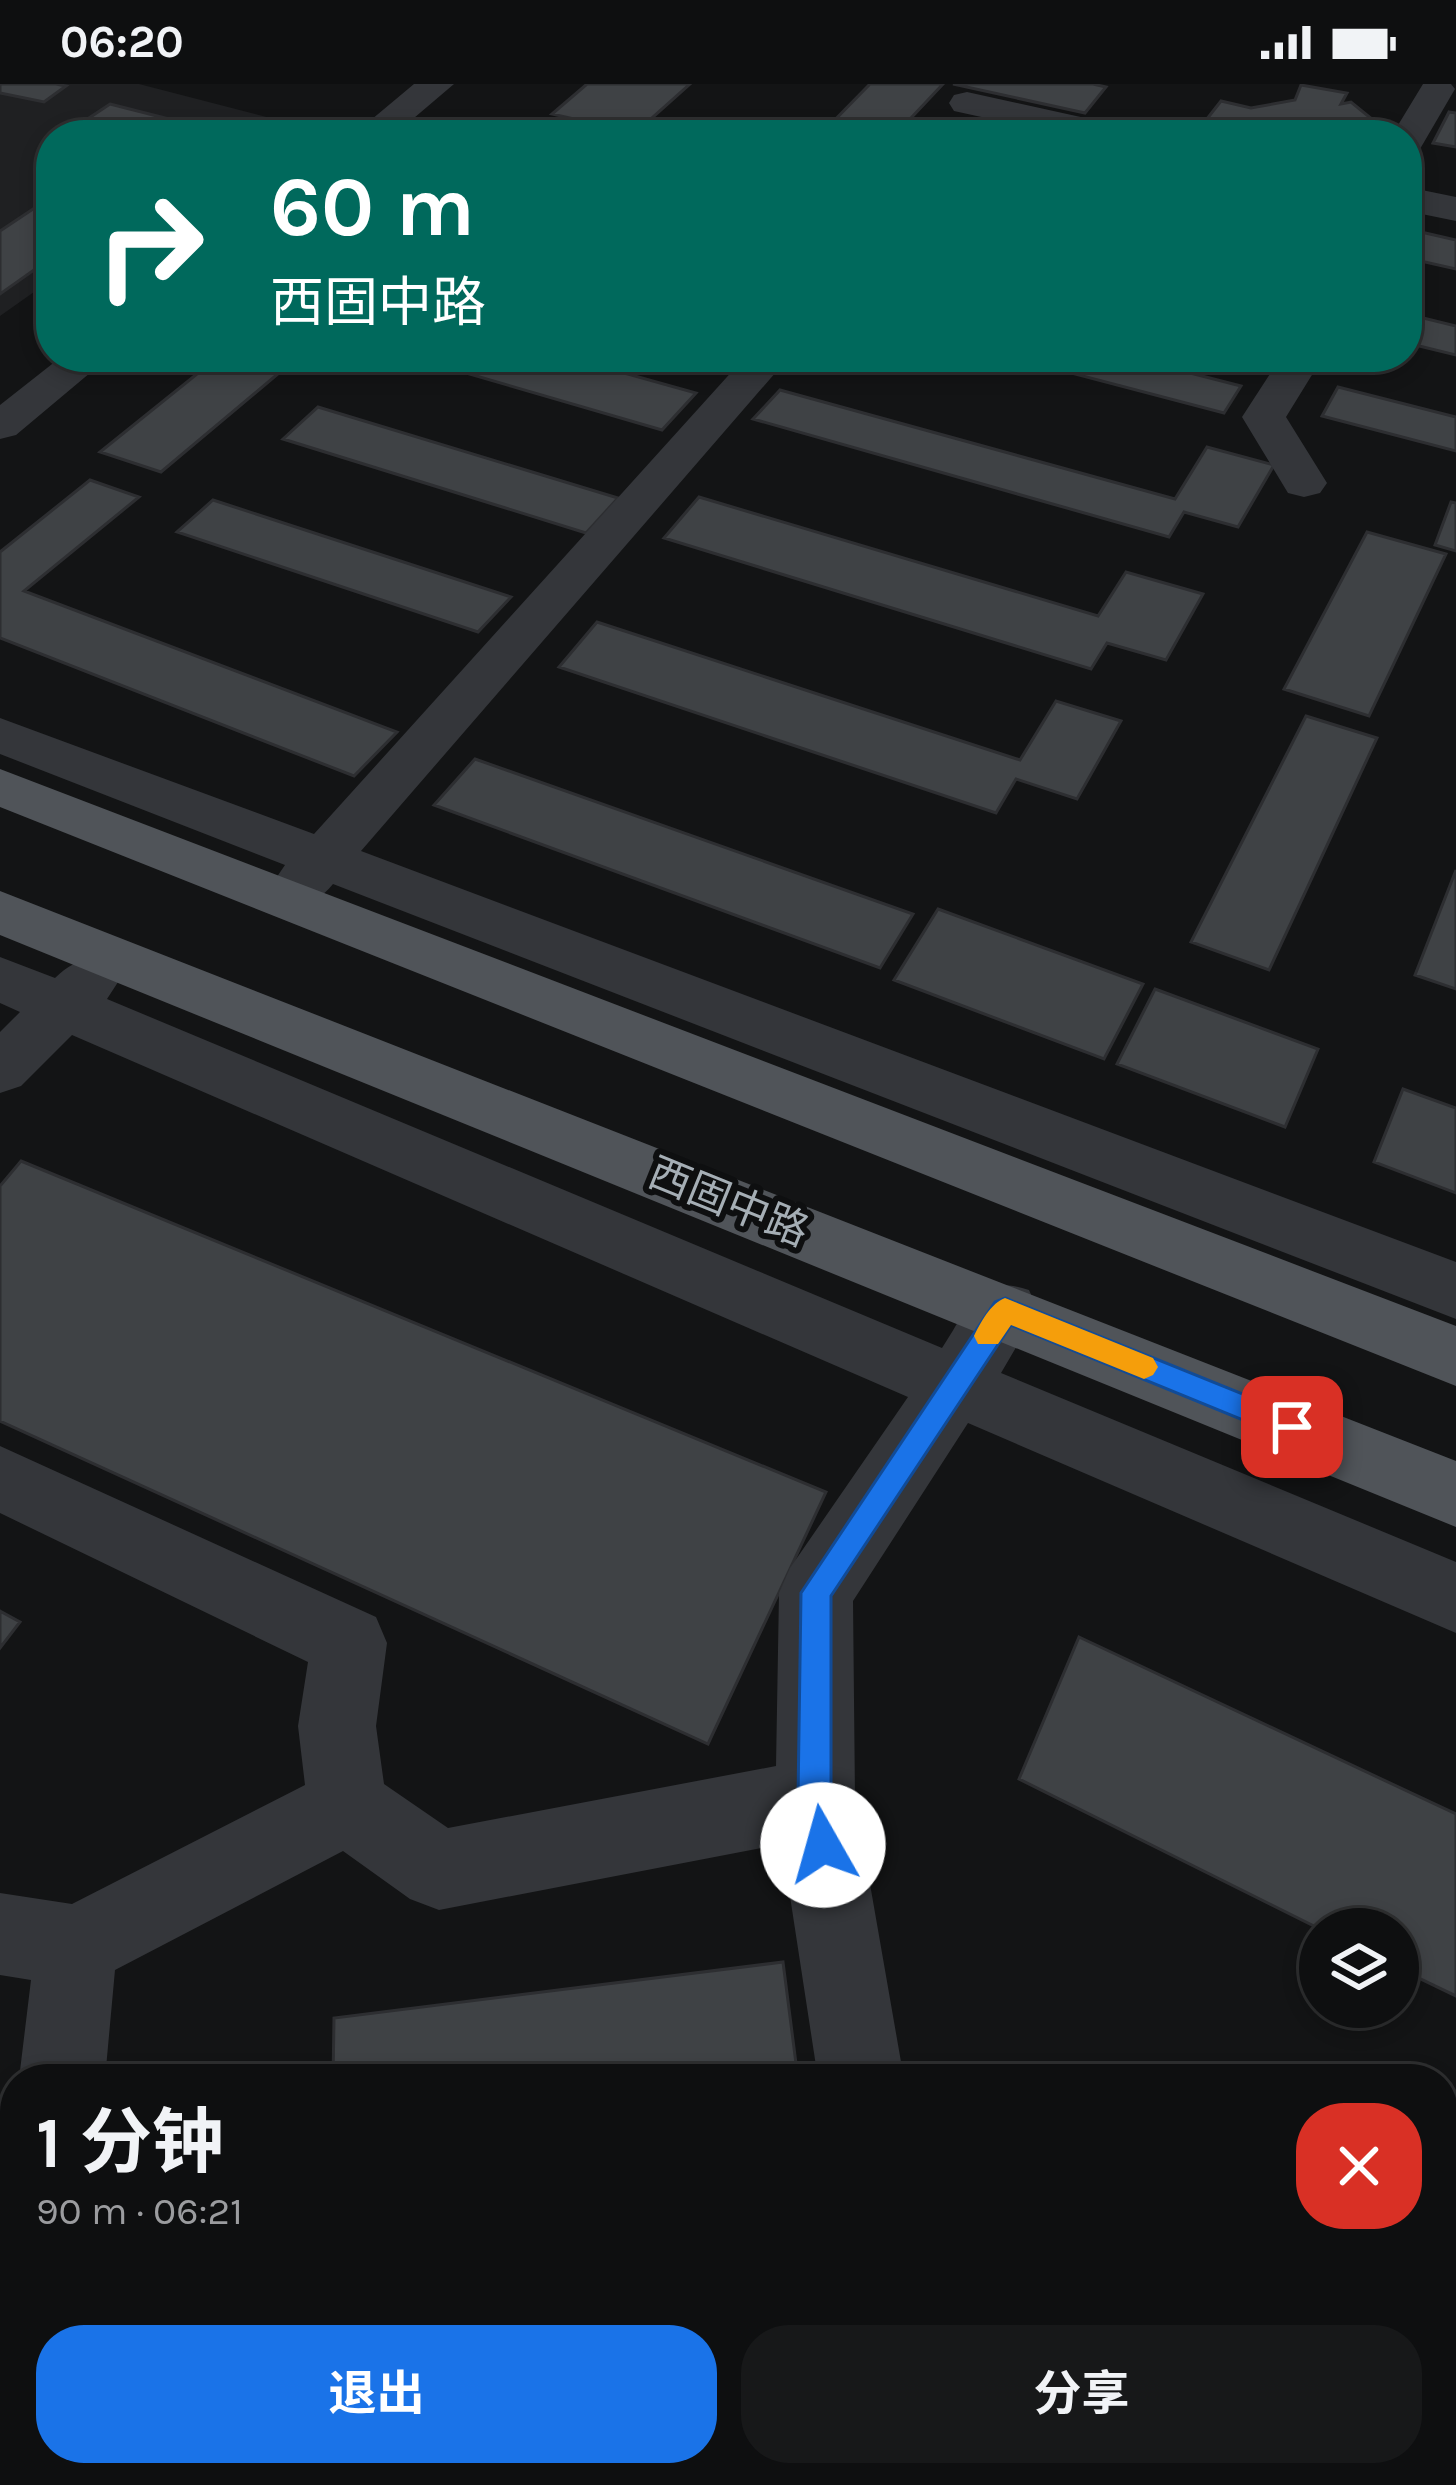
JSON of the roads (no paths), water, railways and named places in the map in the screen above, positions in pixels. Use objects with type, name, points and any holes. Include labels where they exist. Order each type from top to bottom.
[{"type":"main road","points":[[0,787],[306,878],[1456,1357]]},
{"type":"main road","name":"西固中路","points":[[0,912],[1456,1494]]},
{"type":"street","points":[[390,120],[436,84]]},
{"type":"street","points":[[1418,120],[1435,89]]},
{"type":"street","points":[[1422,202],[1456,208]]},
{"type":"street","points":[[0,426],[69,372]]},
{"type":"street","points":[[306,878],[755,372]]},
{"type":"street","points":[[1292,372],[1264,417],[1304,483]]},
{"type":"street","points":[[0,735],[306,878],[1456,1291]]},
{"type":"street","points":[[0,1069],[113,957]]},
{"type":"street","points":[[0,979],[1456,1598]]},
{"type":"street","points":[[859,2064],[815,1798],[816,1593],[1005,1310]]},
{"type":"street","points":[[0,1478],[350,1642],[337,1726],[347,1805],[439,1870],[815,1798]]},
{"type":"street","points":[[59,2064],[38,1940],[347,1805]]}]
